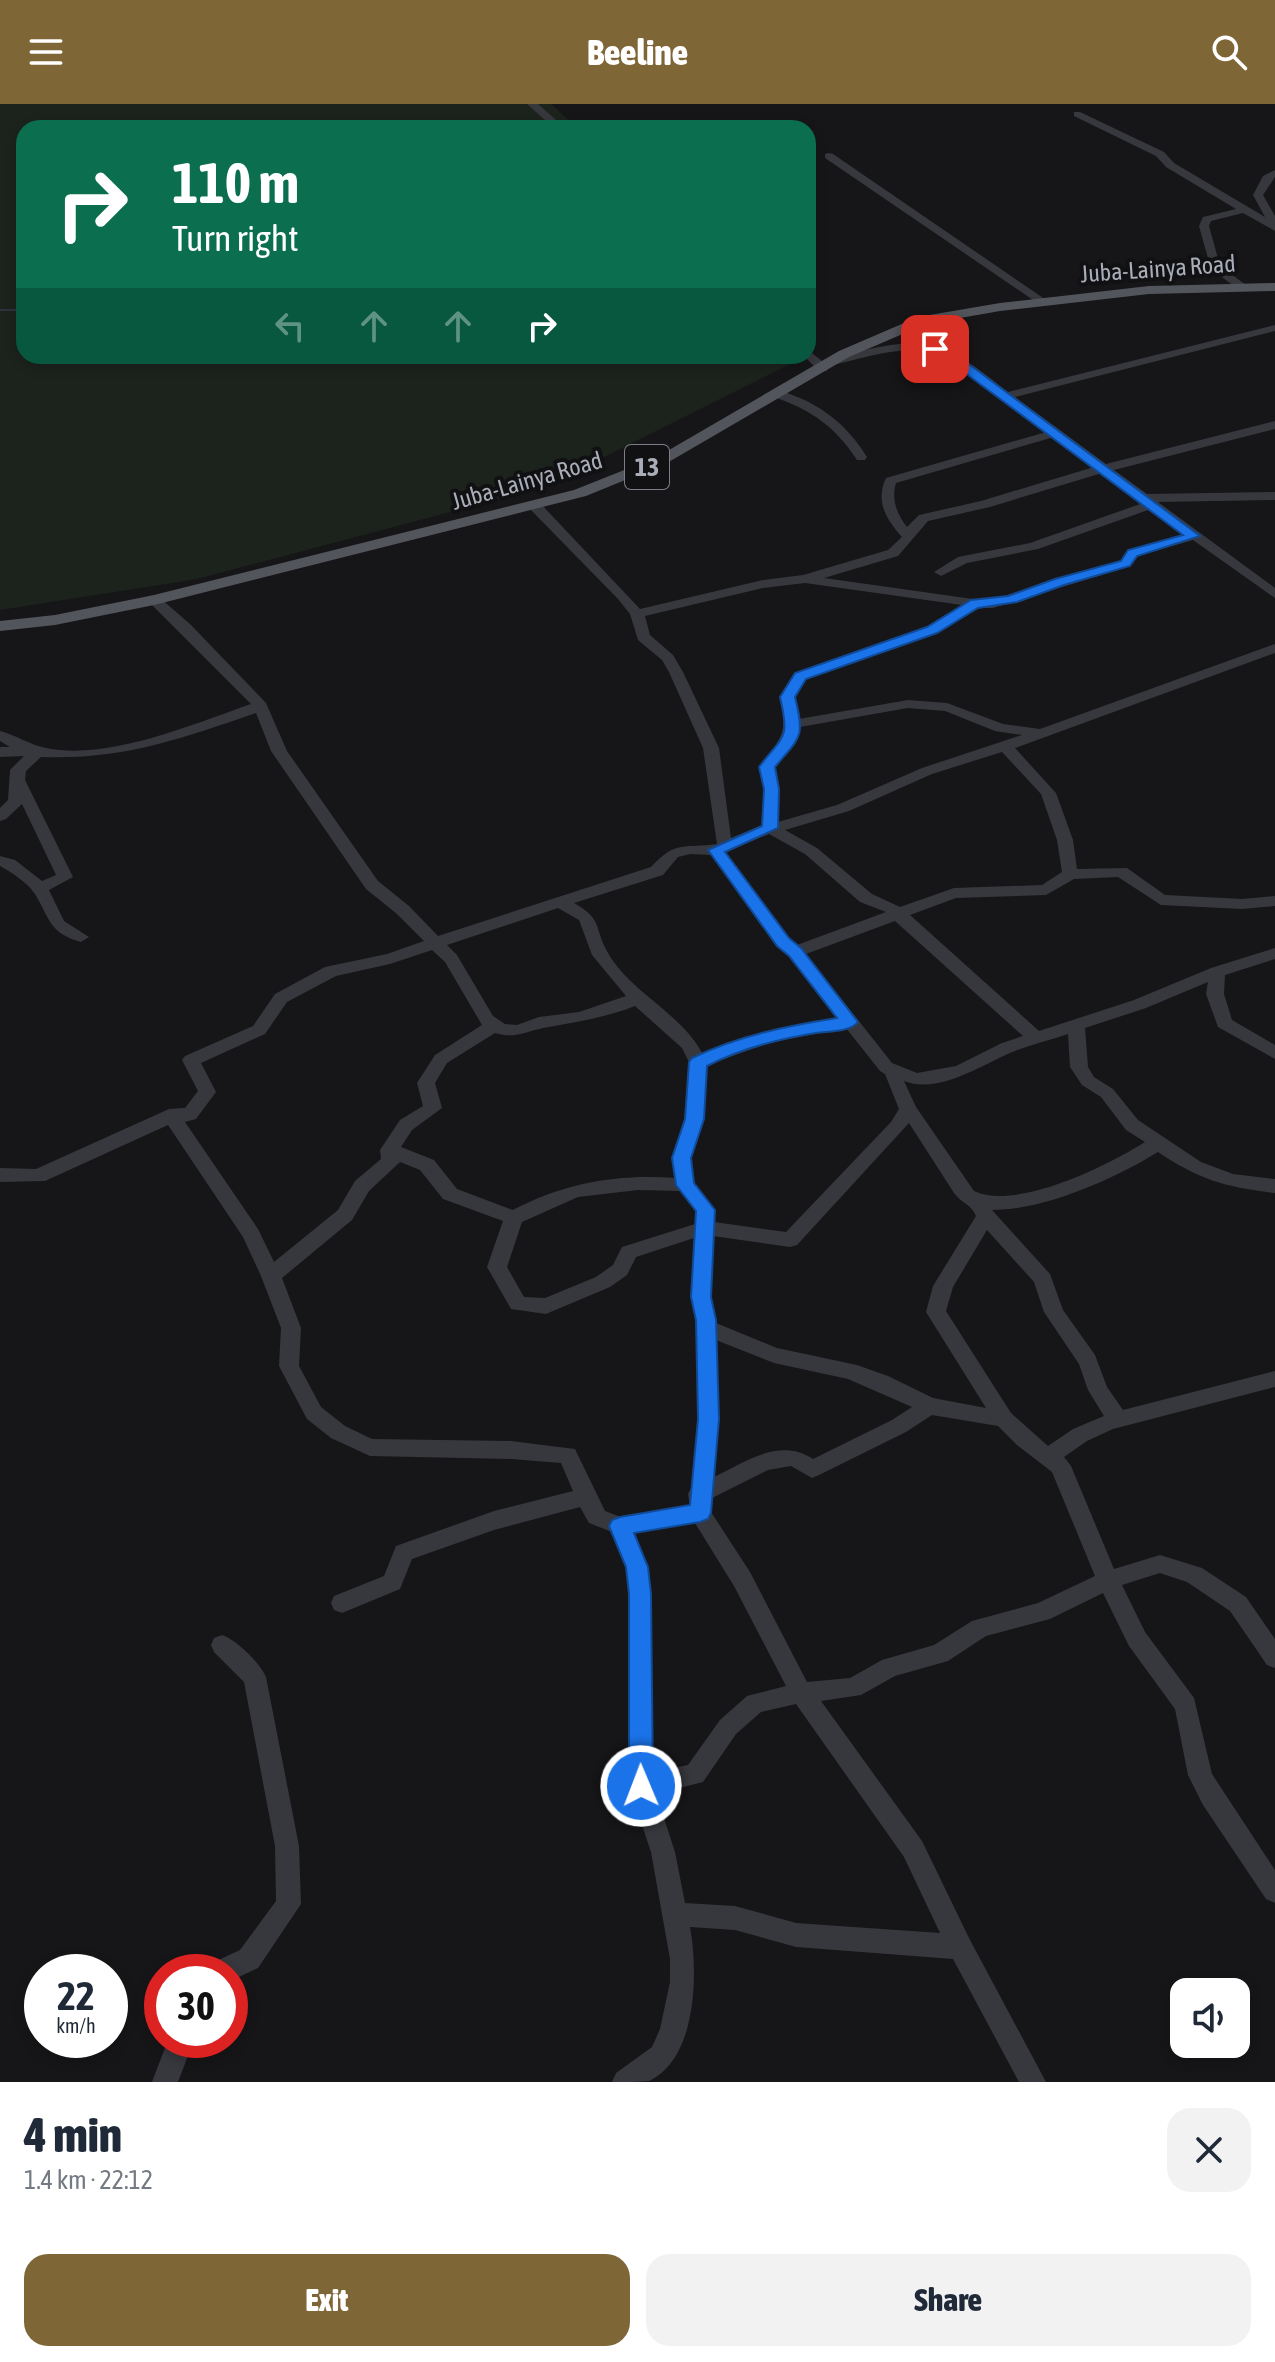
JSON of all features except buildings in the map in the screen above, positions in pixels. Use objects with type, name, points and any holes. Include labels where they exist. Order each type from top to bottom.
[{"type":"main road","name":"Juba-Lainya Road","points":[[0,626],[55,620],[154,600],[535,506],[645,469],[861,346],[923,320],[1149,290],[1275,287]]},
{"type":"street","points":[[532,104],[551,120]]},
{"type":"street","points":[[1077,114],[1160,154],[1170,165],[1273,227]]},
{"type":"street","points":[[829,156],[1043,302]]},
{"type":"street","points":[[1273,227],[1258,195],[1267,178],[1275,173]]},
{"type":"street","points":[[1242,287],[1215,267],[1204,226],[1207,219],[1244,210]]},
{"type":"street","points":[[1005,396],[1275,328]]},
{"type":"street","points":[[816,358],[830,364],[879,351],[925,347],[958,361],[1275,594]]},
{"type":"street","points":[[778,394],[811,406],[826,416],[850,437],[861,457]]},
{"type":"street","points":[[637,614],[763,584],[805,579],[893,553],[909,537],[917,522],[924,518],[985,504],[1100,468],[1148,459],[1275,425]]},
{"type":"street","points":[[909,537],[890,513],[887,491],[891,481],[1055,433]]},
{"type":"street","points":[[941,572],[963,560],[1033,546],[1149,501],[1275,496]]},
{"type":"street","points":[[535,506],[623,596],[637,614],[643,637],[668,658],[711,748],[720,846],[783,942],[795,952],[886,1067],[916,1079],[960,1071],[1008,1047],[1140,1004],[1217,972],[1275,953]]},
{"type":"street","points":[[805,579],[988,605],[1126,563],[1133,553],[1193,536]]},
{"type":"street","points":[[154,600],[186,628],[261,706],[279,751],[372,885],[403,910],[451,959],[479,1009],[495,1025],[518,1031],[539,1023],[579,1018],[637,998]]},
{"type":"street","points":[[770,828],[772,789],[767,767],[792,737],[794,724],[788,697],[801,676],[932,630],[976,603]]},
{"type":"street","points":[[0,1175],[38,1176],[175,1114],[190,1114],[207,1092],[191,1060],[259,1030],[281,998],[331,971],[390,959],[432,942],[657,871],[672,854],[720,846],[770,828],[803,822],[927,771],[1275,648]]},
{"type":"street","points":[[794,724],[908,704],[947,707],[1000,728],[1040,733]]},
{"type":"street","points":[[0,735],[15,744],[73,755],[114,751],[261,706]]},
{"type":"street","points":[[1004,745],[1048,793],[1065,840],[1070,874]]},
{"type":"street","points":[[0,752],[39,750]]},
{"type":"street","points":[[0,816],[16,801],[18,770],[39,750]]},
{"type":"street","points":[[18,781],[65,877],[40,888]]},
{"type":"street","points":[[770,828],[811,851],[866,898],[879,901],[898,914],[1038,1039]]},
{"type":"street","points":[[0,861],[9,864],[40,888],[57,924],[81,937]]},
{"type":"street","points":[[795,952],[954,893],[1046,890],[1070,874],[1121,872],[1161,900],[1242,904],[1275,901]]},
{"type":"street","points":[[560,902],[586,917],[600,955],[637,998],[675,1031],[698,1062],[695,1119],[681,1158],[685,1185],[705,1210],[701,1297],[706,1327],[708,1419],[700,1503],[801,1693],[913,1849],[960,1947],[1033,2082]]},
{"type":"street","points":[[1217,972],[1215,994],[1224,1023],[1275,1053]]},
{"type":"street","points":[[698,1062],[729,1047],[790,1031],[849,1022]]},
{"type":"street","points":[[271,1276],[345,1215],[362,1186],[391,1161],[389,1150],[406,1125],[433,1108],[426,1083],[441,1059],[495,1025]]},
{"type":"street","points":[[1076,1026],[1079,1067],[1088,1081],[1107,1093],[1132,1125],[1194,1167],[1231,1181],[1275,1186]]},
{"type":"street","points":[[895,1072],[893,1076],[908,1109],[934,1143],[967,1196],[984,1211],[1043,1279],[1054,1312],[1088,1361],[1098,1390],[1117,1418]]},
{"type":"street","points":[[685,1185],[638,1181],[592,1187],[547,1199],[514,1218],[497,1267],[518,1304],[546,1306],[603,1282],[620,1270],[629,1252],[704,1228],[790,1240],[897,1127],[908,1109]]},
{"type":"street","points":[[175,1114],[176,1123],[251,1234],[271,1276],[291,1328],[289,1366],[314,1413],[338,1432],[370,1447],[511,1450],[568,1455],[597,1517],[620,1526],[700,1503],[764,1462],[794,1457],[812,1469],[899,1426],[929,1406]]},
{"type":"street","points":[[1156,1144],[1136,1159],[1067,1186],[984,1211],[943,1286],[936,1312],[1004,1419],[1060,1466],[1108,1580],[1137,1639],[1186,1705],[1192,1749],[1211,1797],[1275,1891]]},
{"type":"street","points":[[389,1150],[427,1165],[450,1194],[514,1218]]},
{"type":"street","points":[[706,1327],[774,1355],[850,1371],[881,1382],[929,1406],[1004,1419]]},
{"type":"street","points":[[1049,1457],[1070,1439],[1117,1418],[1275,1379]]},
{"type":"street","points":[[342,1603],[392,1582],[404,1553],[476,1526],[586,1497]]},
{"type":"street","points":[[620,1526],[637,1567],[640,1594],[641,1786],[663,1852],[683,1959],[683,1982],[673,2031],[661,2056],[625,2082]]},
{"type":"street","points":[[641,1786],[695,1774],[728,1727],[755,1703],[801,1693],[853,1688],[890,1667],[940,1654],[980,1628],[1042,1612],[1108,1580],[1160,1564],[1194,1575],[1238,1604],[1275,1658]]},
{"type":"street","points":[[222,1645],[255,1677],[287,1846],[289,1904],[248,1959]]},
{"type":"street","points":[[675,1914],[735,1918],[796,1935],[960,1947]]},
{"type":"street","points":[[165,2082],[174,2058]]},
{"type":"shaded area","points":[[0,104],[551,104],[568,120],[16,120],[16,364],[790,364],[544,487],[197,579],[0,610]]},
{"type":"waterway","points":[[0,310],[16,310]]},
{"type":"route","points":[[641,1786],[640,1594],[637,1567],[620,1526],[700,1513],[699,1494],[708,1419],[706,1320],[701,1297],[705,1210],[685,1185],[681,1158],[695,1119],[698,1062],[729,1047],[790,1031],[849,1022],[795,952],[783,942],[716,850],[770,828],[772,789],[767,767],[792,737],[794,724],[788,697],[801,676],[932,630],[976,603],[988,605],[1012,599],[1126,563],[1133,553],[1193,536],[958,361],[935,349]]}]
